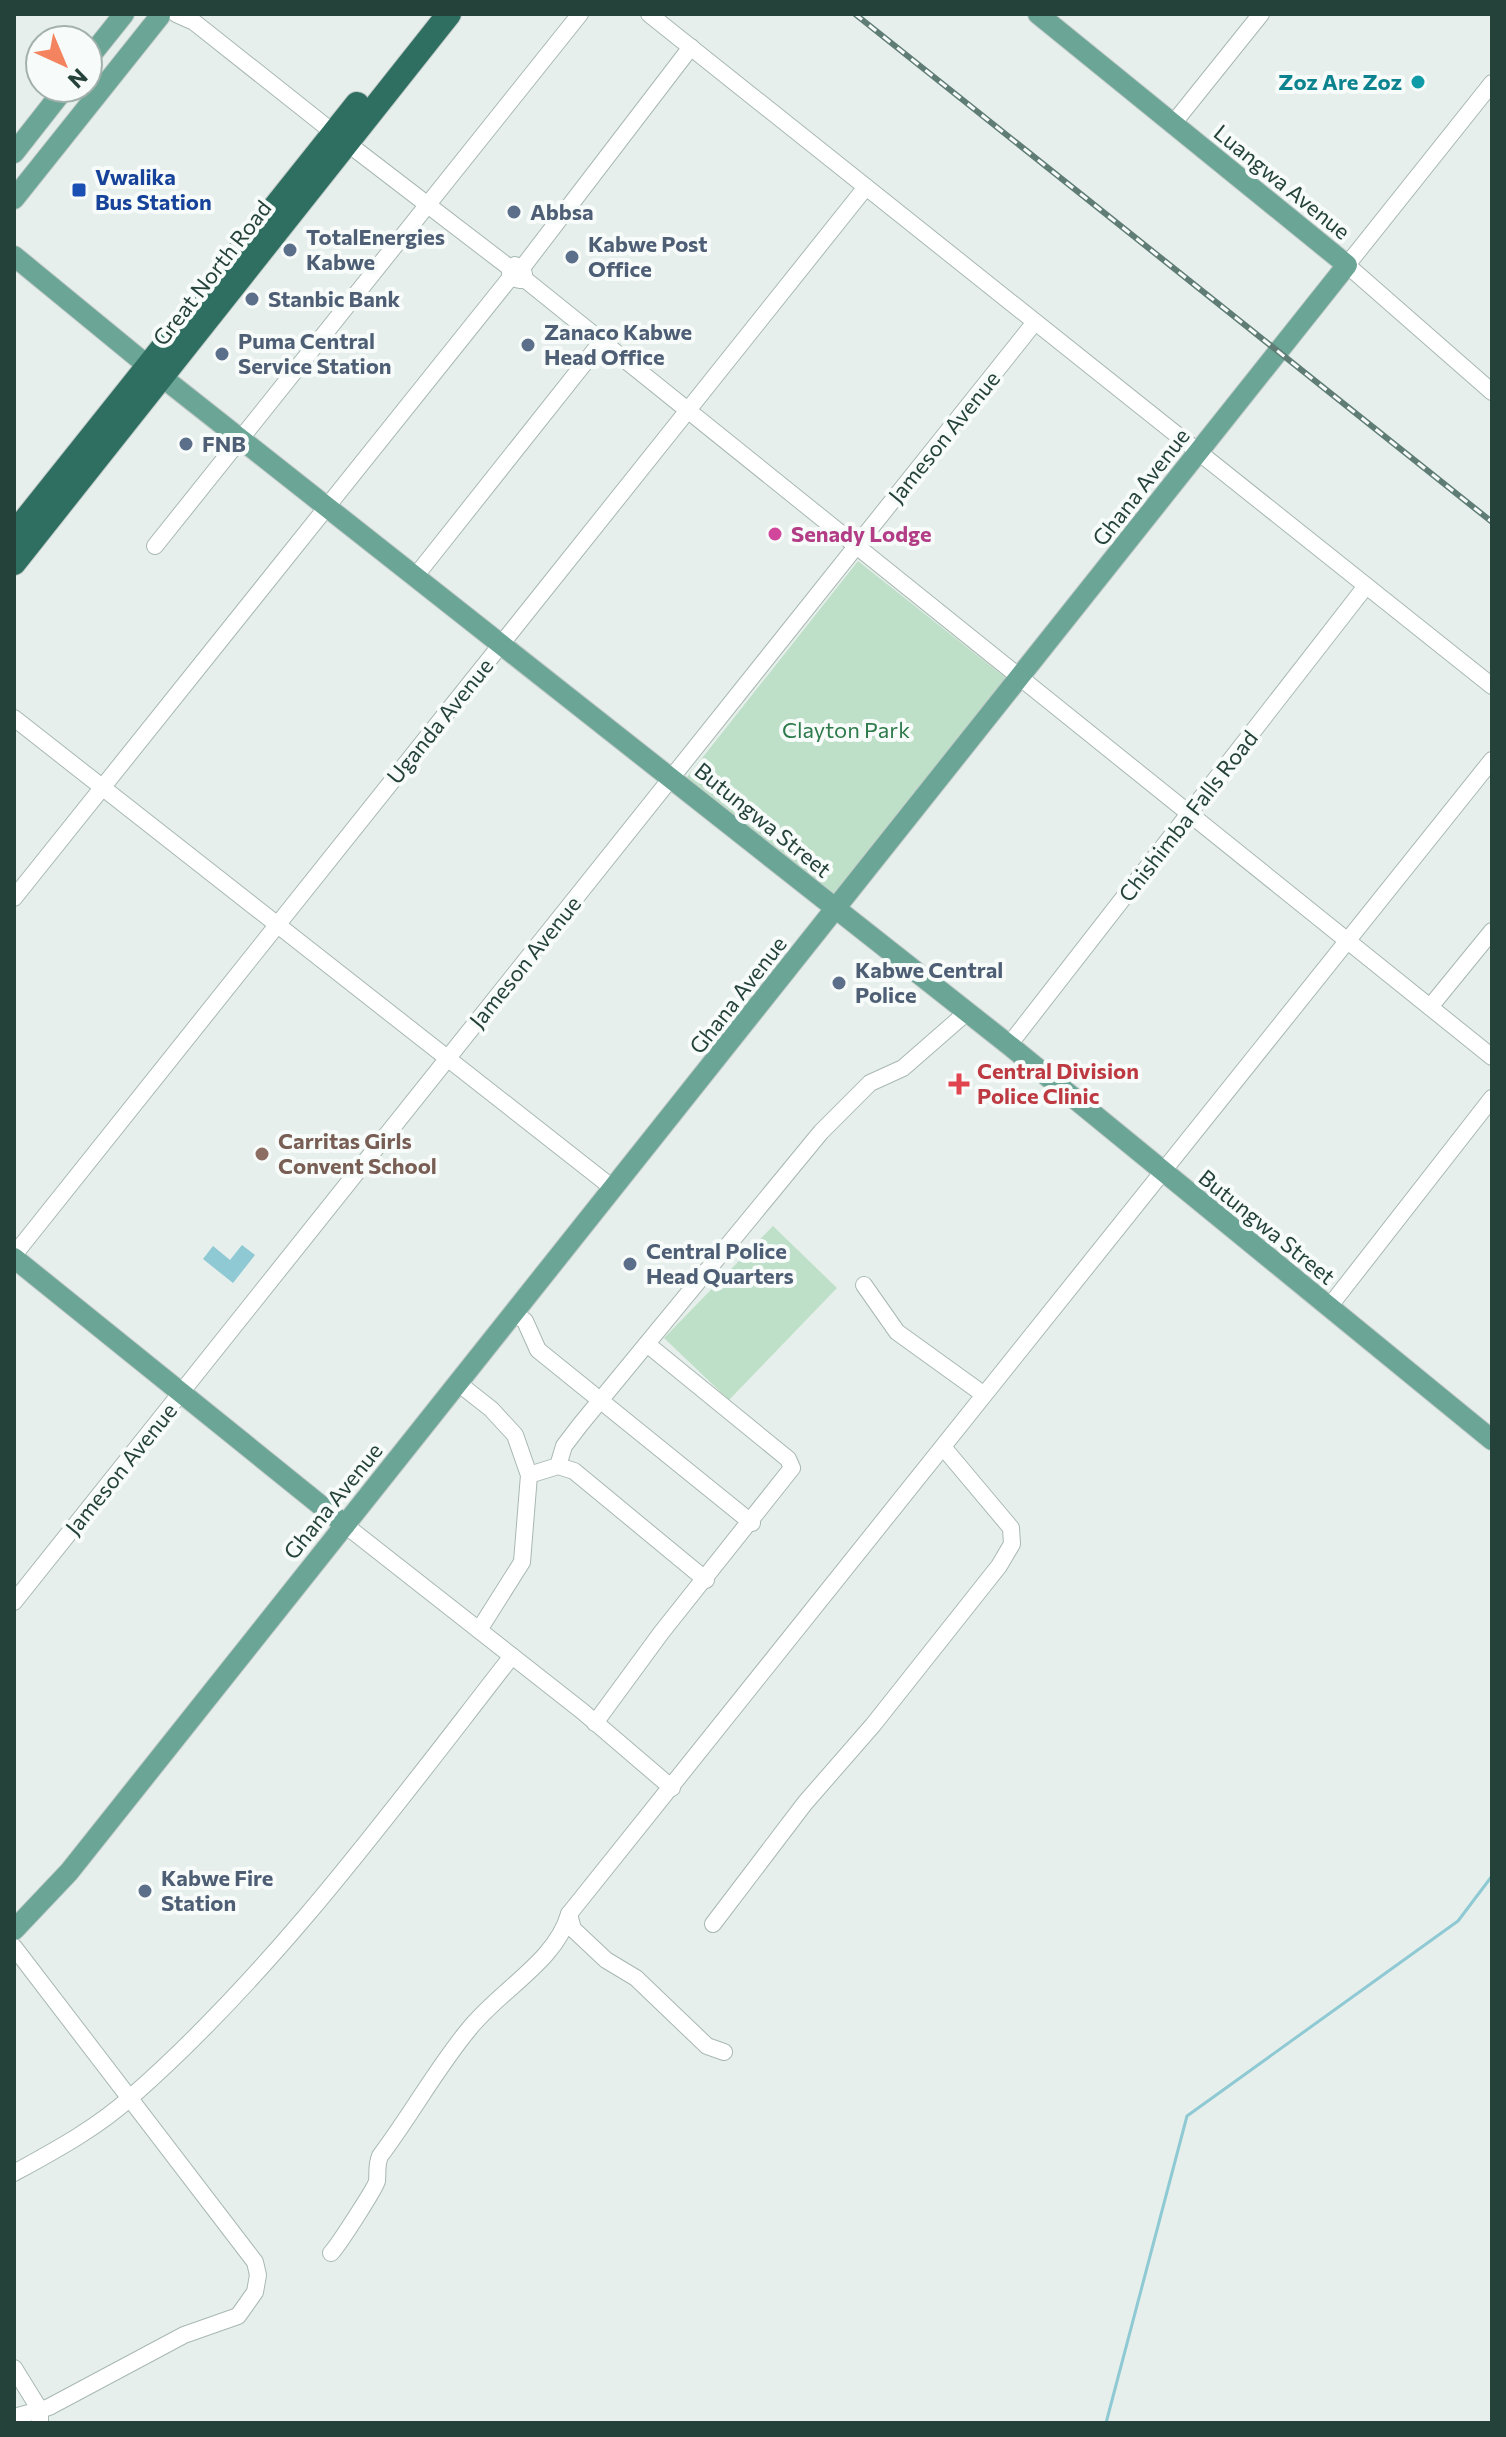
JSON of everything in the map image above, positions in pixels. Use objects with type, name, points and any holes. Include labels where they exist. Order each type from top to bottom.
[{"type":"highway","name":"Great North Road","points":[[14,563],[28,528],[340,138],[430,14]]},
{"type":"highway","name":"Great North Road","points":[[340,138],[449,14]]},
{"type":"main road","points":[[104,39],[124,14]]},
{"type":"main road","points":[[14,199],[164,14]]},
{"type":"main road","name":"Luangwa Avenue","points":[[1038,14],[1347,265]]},
{"type":"main road","points":[[14,153],[52,104]]},
{"type":"main road","name":"Butungwa Street","points":[[14,256],[414,578],[673,777],[1009,1045],[1492,1440]]},
{"type":"main road","name":"Ghana Avenue","points":[[14,1930],[69,1872],[1347,265]]},
{"type":"main road","points":[[14,1257],[345,1525]]},
{"type":"street","points":[[164,14],[192,18],[340,138],[602,341],[1492,1057]]},
{"type":"street","points":[[155,546],[580,14]]},
{"type":"street","points":[[649,14],[1492,686]]},
{"type":"street","points":[[1172,125],[1261,14]]},
{"type":"street","points":[[14,898],[516,273],[691,47]]},
{"type":"street","name":"Ghana Avenue","points":[[1347,265],[1492,83]]},
{"type":"street","name":"Uganda Avenue","points":[[14,1257],[866,187]]},
{"type":"street","name":"Luangwa Avenue","points":[[1347,265],[1492,392]]},
{"type":"street","name":"Jameson Avenue","points":[[14,1602],[1035,322]]},
{"type":"street","points":[[414,578],[602,341]]},
{"type":"street","name":"Chishimba Falls Road","points":[[1009,1045],[1366,586]]},
{"type":"street","points":[[14,718],[614,1189]]},
{"type":"street","points":[[331,2253],[371,2195],[377,2182],[374,2171],[380,2156],[441,2067],[501,1992],[549,1953],[564,1932],[569,1914],[1492,760]]},
{"type":"street","points":[[1430,1007],[1492,931]]},
{"type":"street","points":[[558,1466],[564,1446],[821,1132],[870,1083],[903,1068],[966,1013]]},
{"type":"street","points":[[1329,1307],[1492,1098]]},
{"type":"street","points":[[864,1285],[897,1332],[983,1394]]},
{"type":"street","points":[[514,1313],[525,1321],[538,1350],[752,1523]]},
{"type":"street","points":[[595,1723],[661,1633],[790,1473],[791,1463],[647,1344]]},
{"type":"street","points":[[458,1383],[491,1409],[515,1435],[529,1475],[522,1562],[479,1630]]},
{"type":"street","points":[[713,1924],[787,1825],[873,1725],[990,1578],[1012,1544],[1011,1528],[943,1447]]},
{"type":"street","points":[[529,1475],[558,1466],[574,1471],[706,1580]]},
{"type":"street","points":[[345,1525],[512,1656],[672,1788]]},
{"type":"street","points":[[14,2173],[60,2147],[130,2099],[205,2026],[349,1862],[512,1656]]},
{"type":"street","points":[[569,1914],[573,1929],[598,1952],[636,1978],[707,2046],[724,2052]]},
{"type":"street","points":[[14,1947],[255,2262],[258,2275],[255,2292],[238,2316],[184,2335],[40,2417],[14,2417]]},
{"type":"street","points":[[14,2368],[40,2417]]},
{"type":"green space","name":"Clayton Park","points":[[858,561],[1007,679],[834,899],[684,781]]},
{"type":"green space","points":[[773,1226],[837,1288],[729,1400],[664,1338]]},
{"type":"water","points":[[242,1245],[255,1255],[233,1283],[203,1259],[213,1246],[230,1260]]},
{"type":"waterway","points":[[1106,2423],[1187,2116],[1458,1921],[1492,1876]]},
{"type":"railway","points":[[855,14],[1492,522]]},
{"type":"place","name":"Zoz Are Zoz","points":[[1418,82]]},
{"type":"place","name":"Vwalika Bus Station","points":[[79,190]]},
{"type":"place","name":"Abbsa","points":[[514,212]]},
{"type":"place","name":"TotalEnergies Kabwe","points":[[290,250]]},
{"type":"place","name":"Kabwe Post Office","points":[[572,257]]},
{"type":"place","name":"Stanbic Bank","points":[[252,299]]},
{"type":"place","name":"Zanaco Kabwe Head Office","points":[[528,345]]},
{"type":"place","name":"Puma Central Service Station","points":[[222,354]]},
{"type":"place","name":"FNB","points":[[186,444]]},
{"type":"place","name":"Senady Lodge","points":[[775,534]]},
{"type":"place","name":"Kabwe Central Police","points":[[839,983]]},
{"type":"place","name":"Central Division Police Clinic","points":[[959,1084]]},
{"type":"place","name":"Carritas Girls Convent School","points":[[262,1154]]},
{"type":"place","name":"Central Police Head Quarters","points":[[630,1264]]},
{"type":"place","name":"Kabwe Fire Station","points":[[145,1891]]}]
